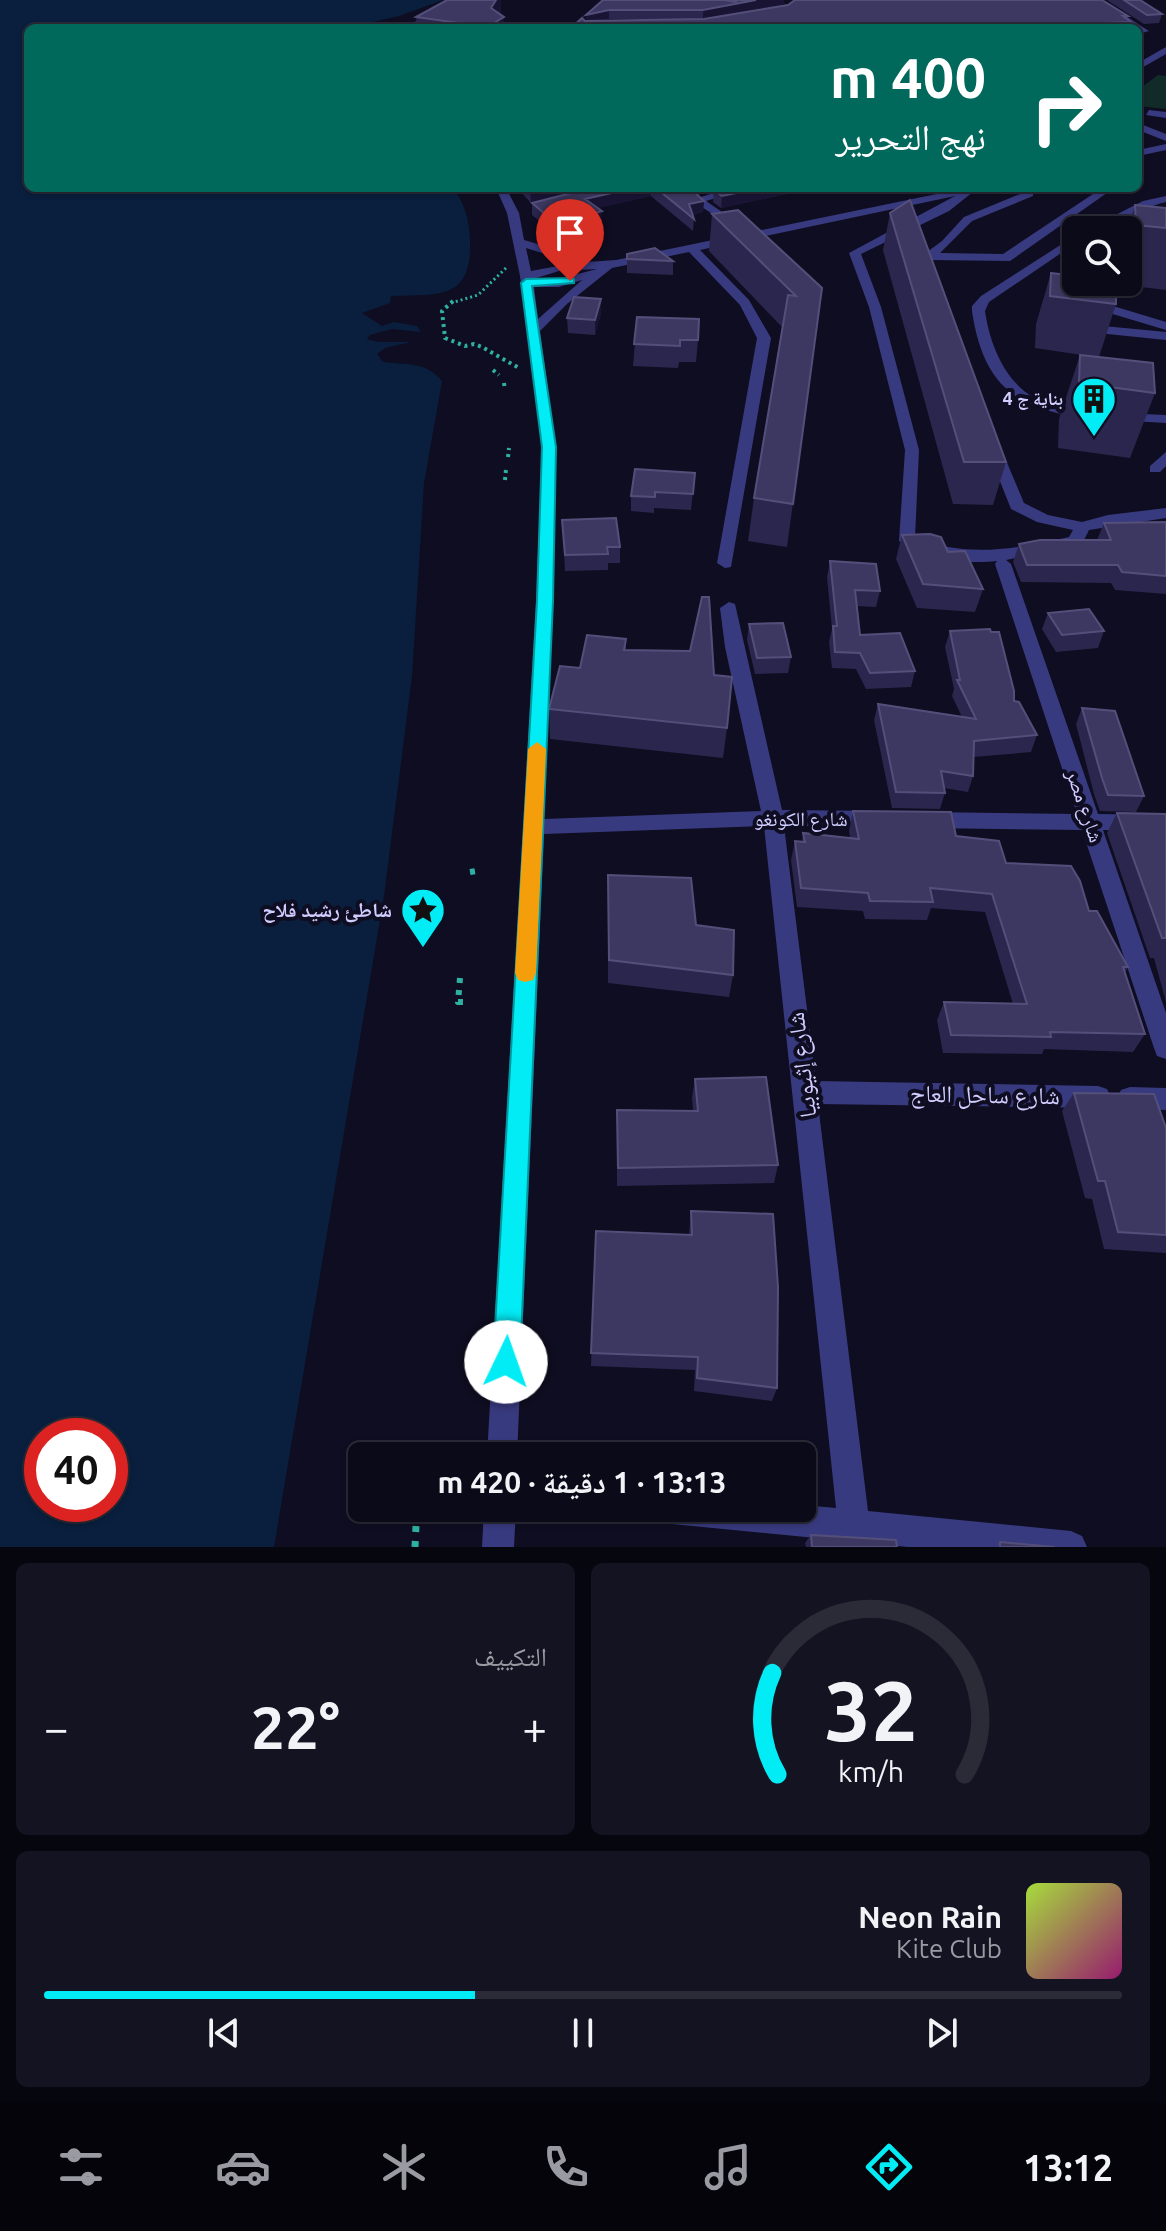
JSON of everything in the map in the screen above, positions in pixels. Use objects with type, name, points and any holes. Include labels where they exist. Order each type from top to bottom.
[{"type":"street","points":[[414,24],[478,0]]},
{"type":"street","points":[[1095,0],[1134,24]]},
{"type":"street","points":[[1142,65],[1166,50]]},
{"type":"street","points":[[1149,113],[1166,115]]},
{"type":"street","points":[[1142,128],[1166,138]]},
{"type":"street","points":[[1142,152],[1166,147]]},
{"type":"street","points":[[503,192],[513,213],[519,242],[520,275],[533,331],[549,447],[545,601],[503,1442]]},
{"type":"street","points":[[728,192],[697,200],[750,236]]},
{"type":"street","points":[[917,192],[930,199]]},
{"type":"street","points":[[520,275],[570,281],[608,265],[962,192]]},
{"type":"street","points":[[971,192],[945,209],[855,253],[875,307],[912,450],[907,541],[931,552],[956,557],[1001,558],[1076,541],[1082,527]]},
{"type":"street","points":[[927,256],[1006,258],[1103,192]]},
{"type":"street","points":[[930,291],[918,263],[946,243],[968,219],[1029,194]]},
{"type":"street","points":[[1121,216],[1147,203],[1166,199]]},
{"type":"street","points":[[513,213],[528,209]]},
{"type":"street","points":[[519,242],[608,265]]},
{"type":"street","points":[[1062,247],[978,306],[978,316],[997,372],[1023,398],[1042,406],[1073,413],[1166,419]]},
{"type":"street","points":[[692,248],[753,314],[762,326],[764,338],[725,563]]},
{"type":"street","points":[[533,331],[563,301],[608,265]]},
{"type":"street","points":[[1072,303],[1087,302],[1166,326]]},
{"type":"street","points":[[1063,322],[1077,327],[1166,336]]},
{"type":"street","points":[[988,435],[1017,506],[1043,519],[1082,527],[1108,520],[1166,513]]},
{"type":"street","name":"شارع مصر","points":[[1003,564],[1166,1048]]},
{"type":"street","name":"شارع إثيوبيا","points":[[729,608],[734,647],[773,818],[854,1525]]},
{"type":"street","name":"شارع الكونغو","points":[[532,827],[773,818],[1166,823]]},
{"type":"street","name":"شارع ساحل العاج","points":[[805,1092],[1166,1099]]},
{"type":"street","points":[[816,1521],[1071,1547]]},
{"type":"street","points":[[498,1547],[499,1522]]},
{"type":"path","points":[[520,275],[478,295],[454,300],[442,311],[445,338],[465,346],[474,344],[482,347],[522,370]]},
{"type":"path","points":[[493,370],[499,375]]},
{"type":"path","points":[[504,383],[505,390]]},
{"type":"path","points":[[508,457],[509,448]]},
{"type":"path","points":[[505,480],[506,469]]},
{"type":"path","points":[[460,978],[458,1002],[466,1002]]},
{"type":"path","points":[[415,1547],[416,1526],[422,1527]]},
{"type":"green space","points":[[1158,75],[1166,76],[1166,109],[1142,106],[1142,87]]},
{"type":"water","points":[[0,0],[443,0],[399,16],[364,24],[24,24],[24,192],[456,192],[466,212],[469,260],[459,284],[438,293],[391,296],[390,303],[362,313],[382,326],[394,322],[417,326],[421,332],[392,329],[370,335],[367,339],[411,342],[385,348],[377,354],[383,362],[422,367],[442,381],[424,483],[412,676],[384,896],[274,1547],[0,1547]]},
{"type":"building","points":[[447,0],[496,0],[491,8],[504,17],[492,24],[466,24],[416,17]]},
{"type":"building","points":[[603,0],[756,0],[703,10],[609,10],[586,15]]},
{"type":"building","points":[[795,0],[1102,0],[1128,16],[1123,16],[1131,22],[575,24],[582,18],[585,21],[704,19],[788,5]]},
{"type":"building","points":[[1124,0],[1140,0],[1162,14],[1147,15]]},
{"type":"building","points":[[575,192],[616,192],[585,199],[602,211],[557,224],[532,203]]},
{"type":"building","points":[[661,192],[694,192],[704,201],[689,204],[694,219]]},
{"type":"building","points":[[717,192],[742,192],[722,196]]},
{"type":"building","points":[[910,200],[1006,462],[964,462],[890,213]]},
{"type":"building","points":[[1135,205],[1166,208],[1166,228],[1142,226],[1142,216],[1136,216]]},
{"type":"building","points":[[738,210],[822,288],[793,504],[754,498],[788,295],[796,296],[712,214]]},
{"type":"building","points":[[655,248],[673,261],[627,259],[627,254]]},
{"type":"building","points":[[1051,273],[1062,274],[1062,296],[1116,296],[1116,304],[1050,296]]},
{"type":"building","points":[[574,297],[601,299],[595,320],[567,318]]},
{"type":"building","points":[[637,317],[699,319],[698,340],[680,340],[680,346],[634,344]]},
{"type":"building","points":[[1080,355],[1153,363],[1155,393],[1079,383]]},
{"type":"building","points":[[635,469],[695,473],[693,494],[655,492],[655,497],[631,496]]},
{"type":"building","points":[[616,518],[620,547],[607,547],[608,554],[565,555],[562,520]]},
{"type":"building","points":[[1166,522],[1166,576],[1122,572],[1118,565],[1027,565],[1019,544],[1040,540],[1111,540],[1104,523]]},
{"type":"building","points":[[930,534],[941,537],[948,552],[965,551],[983,589],[923,584],[902,535]]},
{"type":"building","points":[[830,561],[876,564],[880,591],[855,590],[860,635],[900,633],[915,671],[870,673],[860,653],[835,652],[833,626],[837,626]]},
{"type":"building","points":[[702,597],[709,597],[714,675],[732,677],[727,728],[549,709],[560,666],[580,668],[587,635],[626,639],[624,650],[690,651]]},
{"type":"building","points":[[1089,609],[1104,631],[1062,635],[1048,613]]},
{"type":"building","points":[[783,623],[791,657],[757,658],[749,624]]},
{"type":"building","points":[[990,629],[991,632],[999,632],[1014,701],[1019,702],[1037,735],[974,741],[973,776],[941,771],[945,793],[896,792],[878,704],[976,719],[957,680],[960,680],[950,631]]},
{"type":"building","points":[[1082,708],[1115,711],[1144,796],[1108,795]]},
{"type":"building","points":[[853,811],[951,812],[956,836],[999,841],[1006,863],[1071,866],[1080,881],[1089,911],[1097,911],[1128,967],[1123,967],[1145,1034],[1050,1032],[1051,1037],[951,1035],[944,1002],[1027,1004],[992,894],[930,888],[933,902],[870,901],[868,893],[801,888],[795,841],[805,842],[803,833],[859,839]]},
{"type":"building","points":[[1117,813],[1166,814],[1166,938],[1162,938]]},
{"type":"building","points":[[608,875],[691,878],[696,925],[734,930],[733,975],[609,960]]},
{"type":"building","points":[[766,1077],[778,1165],[618,1168],[617,1110],[698,1111],[695,1079]]},
{"type":"building","points":[[1074,1093],[1154,1094],[1166,1128],[1166,1235],[1118,1232],[1105,1181],[1098,1181]]},
{"type":"building","points":[[691,1211],[773,1214],[778,1287],[777,1388],[697,1378],[698,1357],[591,1353],[596,1231],[692,1235]]},
{"type":"building","points":[[811,1535],[896,1540],[897,1547],[812,1547]]},
{"type":"building","points":[[1000,1542],[1055,1547],[1000,1547]]},
{"type":"slow traffic","points":[[525,973],[537,749]]},
{"type":"place","name":"بناية ج 4","points":[[1094,438]]},
{"type":"place","name":"شاطئ رشيد فلاح","points":[[423,949]]},
{"type":"route","points":[[506,1362],[545,601],[549,447],[526,283],[570,281]]}]
